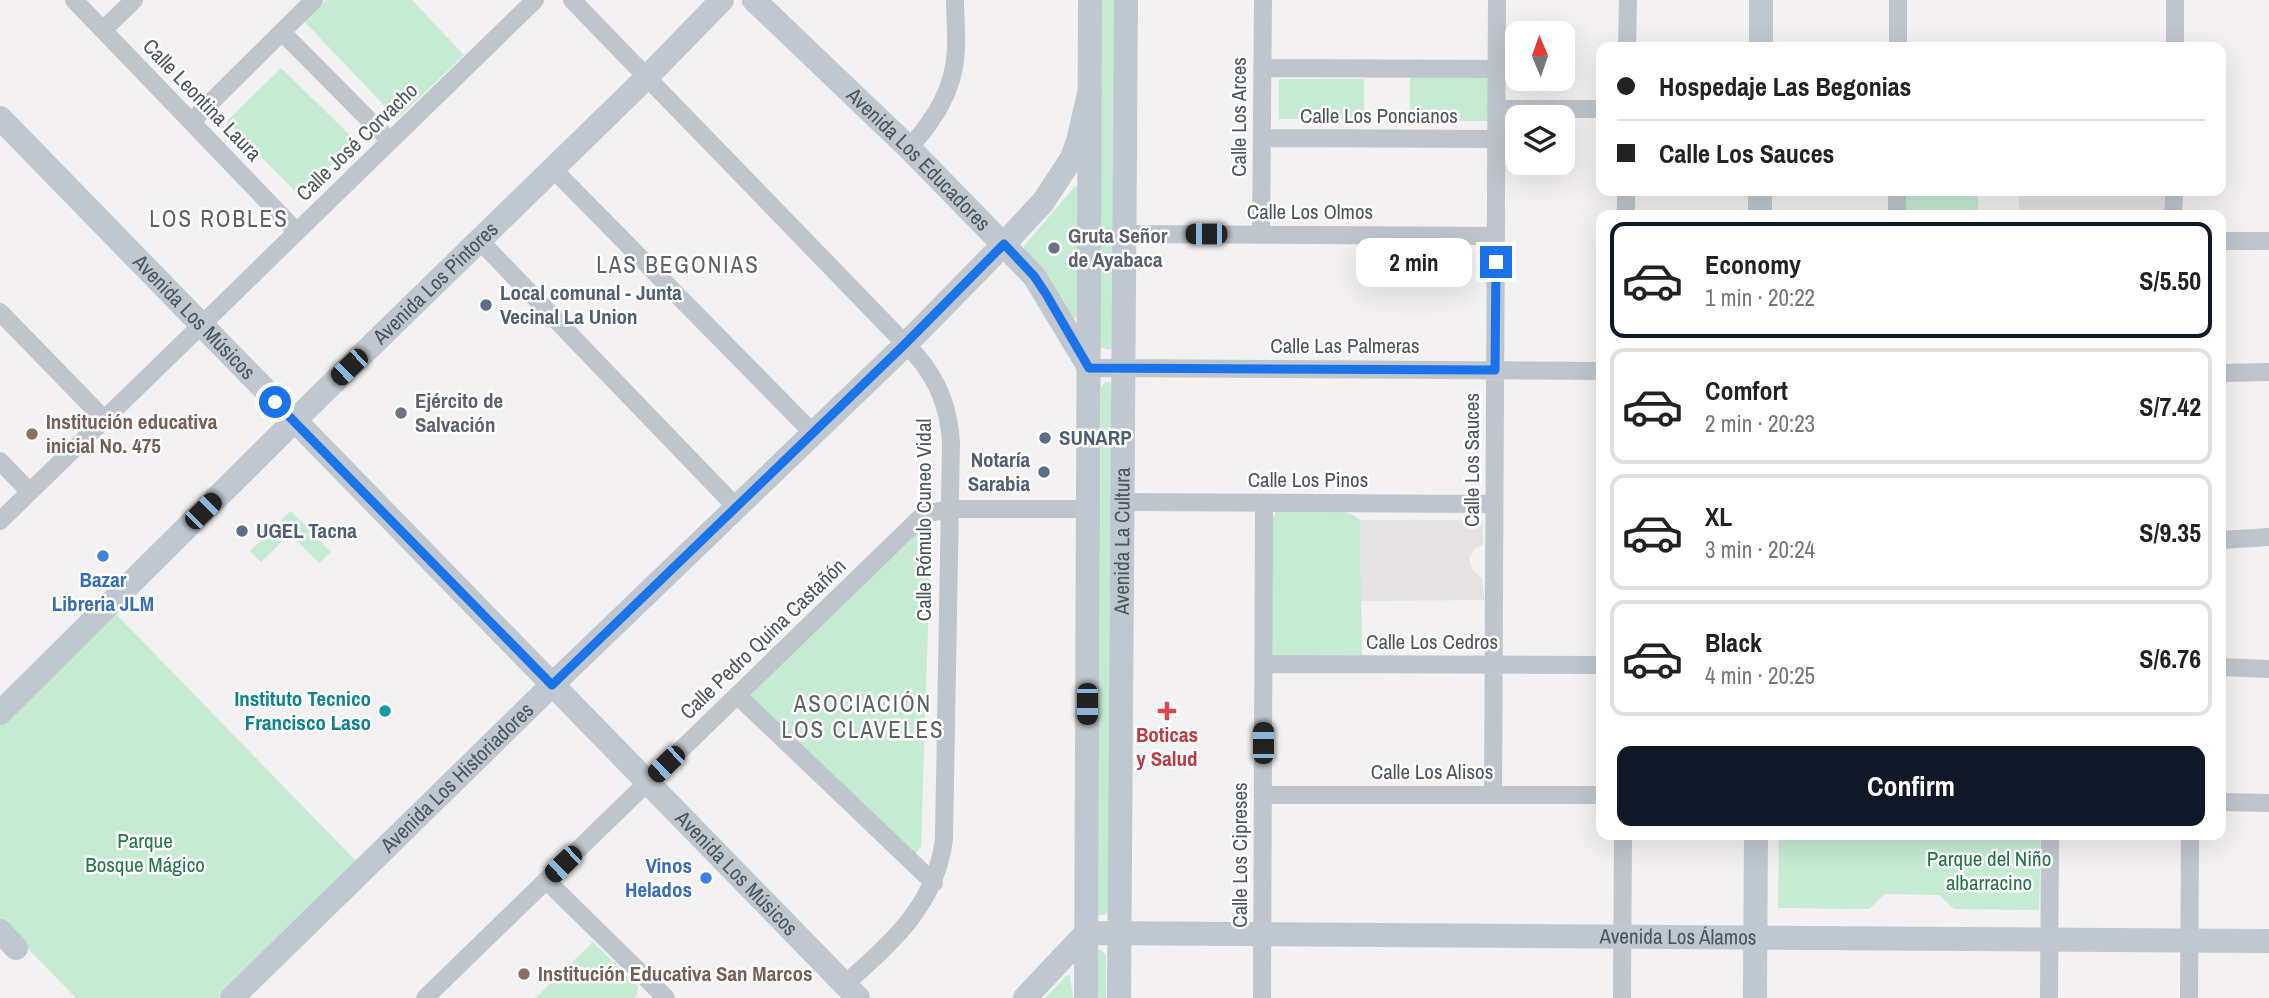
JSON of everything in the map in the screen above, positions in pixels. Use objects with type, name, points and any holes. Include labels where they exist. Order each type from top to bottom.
[{"type":"street","name":"Calle Leontina Laura","points":[[74,0],[297,232]]},
{"type":"street","points":[[103,30],[134,0]]},
{"type":"street","points":[[191,122],[314,0]]},
{"type":"street","name":"Calle José Corvacho","points":[[0,521],[535,0]]},
{"type":"street","name":"Calle Rómulo Cuneo Vidal","points":[[572,0],[927,369],[948,413],[951,443],[942,859],[934,883],[923,903],[852,991]]},
{"type":"street","name":"Avenida Los Pintores","points":[[0,712],[646,78],[722,0]]},
{"type":"street","name":"Avenida Los Educadores","points":[[754,0],[909,148],[1034,276],[1089,368]]},
{"type":"street","name":"Avenida La Cultura","points":[[1086,998],[1090,0]]},
{"type":"street","name":"Avenida La Cultura","points":[[1119,998],[1126,0]]},
{"type":"street","name":"Calle Los Arces","points":[[1261,234],[1263,0]]},
{"type":"street","name":"Calle Los Sauces","points":[[1493,794],[1497,0]]},
{"type":"street","points":[[1627,42],[1628,0]]},
{"type":"street","points":[[1761,0],[1761,42]]},
{"type":"street","points":[[1898,0],[1898,42]]},
{"type":"street","points":[[2175,0],[2175,42]]},
{"type":"street","points":[[909,148],[940,110],[954,71],[956,48],[951,4]]},
{"type":"street","points":[[282,32],[390,141]]},
{"type":"street","points":[[1262,68],[1497,69]]},
{"type":"street","name":"Avenida Los Historiadores","points":[[239,996],[552,685],[904,345],[1004,244],[1043,202],[1072,158],[1079,141],[1090,90]]},
{"type":"street","points":[[1496,109],[1596,109]]},
{"type":"street","name":"Avenida Los Músicos","points":[[0,118],[852,991]]},
{"type":"street","name":"Calle Los Poncianos","points":[[1262,138],[1496,139]]},
{"type":"street","points":[[553,169],[813,433]]},
{"type":"street","name":"Calle Los Olmos","points":[[1124,234],[1496,236]]},
{"type":"street","points":[[480,240],[736,507]]},
{"type":"street","points":[[2226,241],[2269,241]]},
{"type":"street","points":[[0,312],[104,419]]},
{"type":"street","name":"Calle Las Palmeras","points":[[1089,368],[1596,371]]},
{"type":"street","points":[[2226,373],[2269,372]]},
{"type":"street","points":[[0,461],[30,492]]},
{"type":"street","name":"Calle Los Pinos","points":[[1122,502],[1494,504]]},
{"type":"street","name":"Calle Los Cipreses","points":[[1262,998],[1264,503]]},
{"type":"street","name":"Calle Pedro Quina Castañón","points":[[425,998],[924,514],[950,509],[1087,509]]},
{"type":"street","points":[[2226,540],[2269,537]]},
{"type":"street","name":"Calle Los Cedros","points":[[1264,664],[1596,665]]},
{"type":"street","points":[[2226,667],[2269,668]]},
{"type":"street","points":[[737,695],[934,883]]},
{"type":"street","name":"Calle Los Alisos","points":[[1263,795],[1596,795]]},
{"type":"street","points":[[2226,802],[2269,803]]},
{"type":"street","points":[[1622,998],[1623,840]]},
{"type":"street","points":[[1755,998],[1756,840]]},
{"type":"street","points":[[2049,998],[2050,840]]},
{"type":"street","points":[[2189,998],[2190,840]]},
{"type":"street","points":[[546,880],[657,995]]},
{"type":"street","points":[[1025,998],[1086,933]]},
{"type":"street","name":"Avenida Los Álamos","points":[[1086,933],[2269,941]]},
{"type":"shaded area","points":[[2019,196],[2164,196],[2164,210],[2019,210]]},
{"type":"shaded area","points":[[1360,520],[1483,520],[1483,545],[1474,549],[1469,559],[1473,571],[1482,579],[1485,600],[1361,601]]},
{"type":"green space","points":[[326,0],[412,0],[464,55],[397,119],[304,21]]},
{"type":"green space","points":[[1102,0],[1116,0],[1113,347],[1109,350],[1100,347]]},
{"type":"green space","points":[[281,68],[356,141],[300,196],[226,122]]},
{"type":"green space","points":[[1489,68],[1489,121],[1410,121],[1410,69]]},
{"type":"green space","points":[[1279,79],[1364,79],[1364,119],[1279,119]]},
{"type":"green space","points":[[1075,186],[1084,192],[1080,314],[1072,319],[1024,253],[1024,246]]},
{"type":"green space","points":[[1902,196],[1978,196],[1978,210],[1901,210]]},
{"type":"green space","points":[[1105,382],[1110,382],[1114,388],[1108,912],[1098,915],[1101,388]]},
{"type":"green space","points":[[291,511],[331,552],[319,563],[290,534],[261,562],[250,551]]},
{"type":"green space","points":[[1276,512],[1344,512],[1360,520],[1362,655],[1272,656],[1271,520]]},
{"type":"green space","points":[[913,529],[924,530],[931,539],[921,846],[915,855],[747,701],[748,688]]},
{"type":"green space","name":"Parque Bosque Mágico","points":[[115,613],[357,862],[218,998],[76,998],[0,920],[0,725]]},
{"type":"green space","name":"Parque del Niño albarracino","points":[[1779,840],[2041,840],[2039,910],[1954,909],[1939,895],[1885,894],[1869,909],[1778,908]]},
{"type":"green space","points":[[593,942],[638,986],[634,998],[535,998]]},
{"type":"green space","points":[[1096,950],[1102,950],[1106,956],[1106,998],[1092,998]]},
{"type":"green space","points":[[1070,975],[1073,998],[1045,998],[1066,976]]},
{"type":"place","name":"Gruta Señor de Ayabaca","points":[[1054,248]]},
{"type":"place","name":"Local comunal - Junta Vecinal La Union","points":[[486,305]]},
{"type":"place","name":"Ejército de Salvación","points":[[401,413]]},
{"type":"place","name":"Institución educativa inicial No. 475","points":[[32,434]]},
{"type":"place","name":"SUNARP","points":[[1045,438]]},
{"type":"place","name":"Notaría Sarabia","points":[[1044,472]]},
{"type":"place","name":"UGEL Tacna","points":[[242,531]]},
{"type":"place","name":"Bazar Libreria JLM","points":[[103,556]]},
{"type":"place","name":"Instituto Tecnico Francisco Laso","points":[[385,711]]},
{"type":"place","name":"Boticas y Salud","points":[[1167,711]]},
{"type":"place","name":"Vinos Helados","points":[[706,878]]},
{"type":"place","name":"Institución Educativa San Marcos","points":[[524,974]]},
{"type":"district","name":"LOS ROBLES","points":[[219,219]]},
{"type":"district","name":"LAS BEGONIAS","points":[[678,265]]},
{"type":"district","name":"ASOCIACIÓN LOS CLAVELES","points":[[863,717]]},
{"type":"route","points":[[275,402],[552,685],[904,345],[1004,244],[1034,276],[1089,368],[1495,370],[1496,262]]}]
